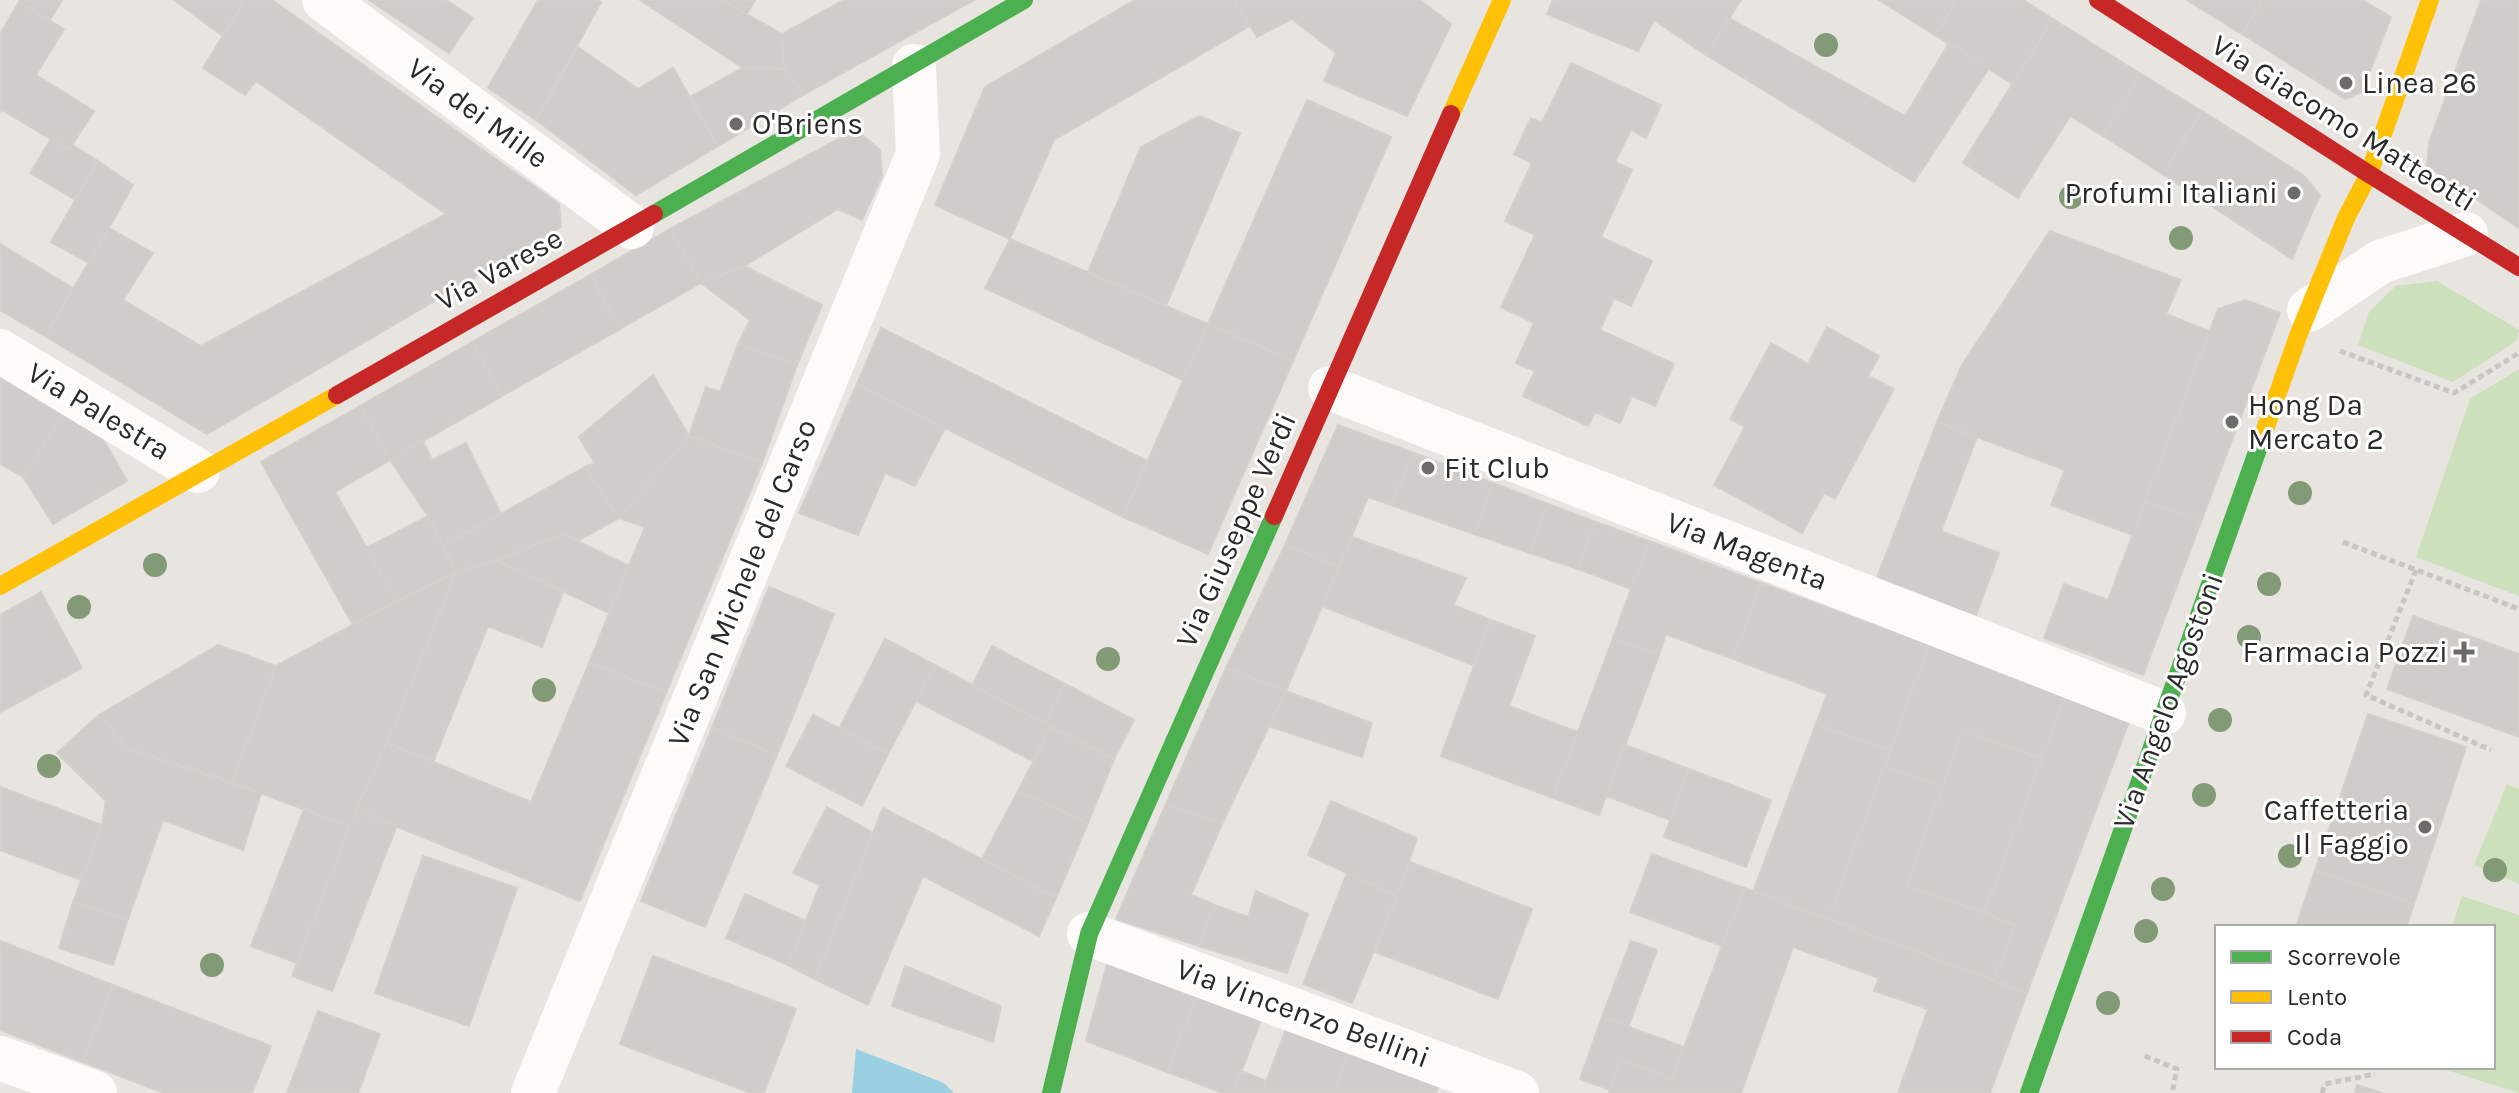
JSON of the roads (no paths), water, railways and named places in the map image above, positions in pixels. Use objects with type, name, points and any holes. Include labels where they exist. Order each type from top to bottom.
[{"type":"street","name":"Via dei Mille","points":[[324,0],[632,227]]},
{"type":"street","name":"Via Varese","points":[[0,586],[914,66],[1024,0]]},
{"type":"street","name":"Via Giuseppe Verdi","points":[[1051,1093],[1089,934],[1502,0]]},
{"type":"street","name":"Via Giacomo Matteotti","points":[[2098,0],[2519,267]]},
{"type":"street","name":"Via Angelo Agostoni","points":[[2029,1093],[2303,323],[2346,218],[2369,174],[2430,0]]},
{"type":"street","name":"Via San Michele del Carso","points":[[533,1093],[918,154],[914,66]]},
{"type":"street","points":[[2303,323],[2380,262],[2466,234]]},
{"type":"street","name":"Via Palestra","points":[[0,351],[198,471]]},
{"type":"street","name":"Via Magenta","points":[[1330,388],[2164,713]]},
{"type":"street","name":"Via Vincenzo Bellini","points":[[1089,934],[1517,1093]]},
{"type":"street","points":[[0,1058],[95,1093]]},
{"type":"water","points":[[856,1049],[944,1083],[954,1093],[852,1093]]},
{"type":"place","name":"Linea 26","points":[[2346,83]]},
{"type":"place","name":"O'Briens","points":[[736,124]]},
{"type":"place","name":"Profumi Italiani","points":[[2294,193]]},
{"type":"place","name":"Hong Da Mercato 2","points":[[2232,422]]},
{"type":"place","name":"Fit Club","points":[[1428,468]]},
{"type":"place","name":"Farmacia Pozzi","points":[[2464,652]]},
{"type":"place","name":"Caffetteria Il Faggio","points":[[2425,827]]}]
